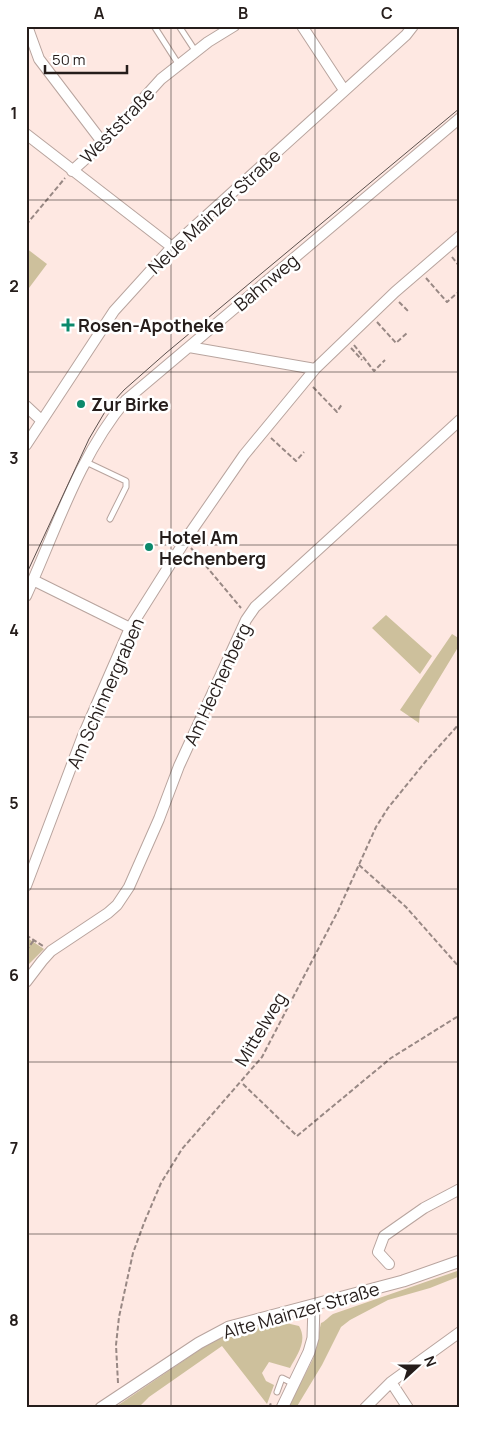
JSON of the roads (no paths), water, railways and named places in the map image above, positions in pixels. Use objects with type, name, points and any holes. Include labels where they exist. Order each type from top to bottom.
[{"type":"street","points":[[27,26],[38,59],[102,143]]},
{"type":"street","name":"Weststraße","points":[[72,171],[102,143],[161,79],[208,42],[234,26]]},
{"type":"street","points":[[302,26],[344,90]]},
{"type":"street","name":"Neue Mainzer Straße","points":[[26,444],[114,312],[172,247],[406,34],[412,26]]},
{"type":"street","name":"Bahnweg","points":[[26,596],[86,462],[106,425],[126,400],[460,118]]},
{"type":"street","points":[[26,134],[172,247]]},
{"type":"street","name":"Am Schinnergraben","points":[[26,886],[82,738],[130,628],[185,541],[244,455],[315,369],[419,270],[460,236]]},
{"type":"street","points":[[189,347],[315,369]]},
{"type":"street","points":[[26,406],[41,420]]},
{"type":"street","name":"Am Hechenberg","points":[[26,982],[51,951],[108,914],[118,905],[129,887],[156,827],[179,766],[248,616],[255,607],[460,420]]},
{"type":"street","points":[[33,580],[130,628]]},
{"type":"street","points":[[389,1264],[378,1252],[384,1236],[424,1208],[460,1189]]},
{"type":"street","name":"Alte Mainzer Straße","points":[[101,1408],[198,1342],[229,1327],[314,1306],[460,1261]]},
{"type":"street","points":[[282,1408],[310,1352],[313,1338],[314,1306]]},
{"type":"street","points":[[365,1408],[391,1382],[460,1332]]},
{"type":"street","points":[[391,1382],[408,1408]]},
{"type":"lane","points":[[154,26],[179,65]]},
{"type":"lane","points":[[179,26],[196,52]]},
{"type":"lane","points":[[86,462],[126,481],[126,487],[110,520]]},
{"type":"lane","points":[[277,1392],[282,1378],[294,1384]]},
{"type":"tram line","points":[[26,575],[89,439],[106,410],[124,390],[460,108]]},
{"type":"place","name":"Rosen-Apotheke","points":[[68,325]]},
{"type":"place","name":"Zur Birke","points":[[81,404]]},
{"type":"place","name":"Hotel Am Hechenberg","points":[[149,547]]}]
